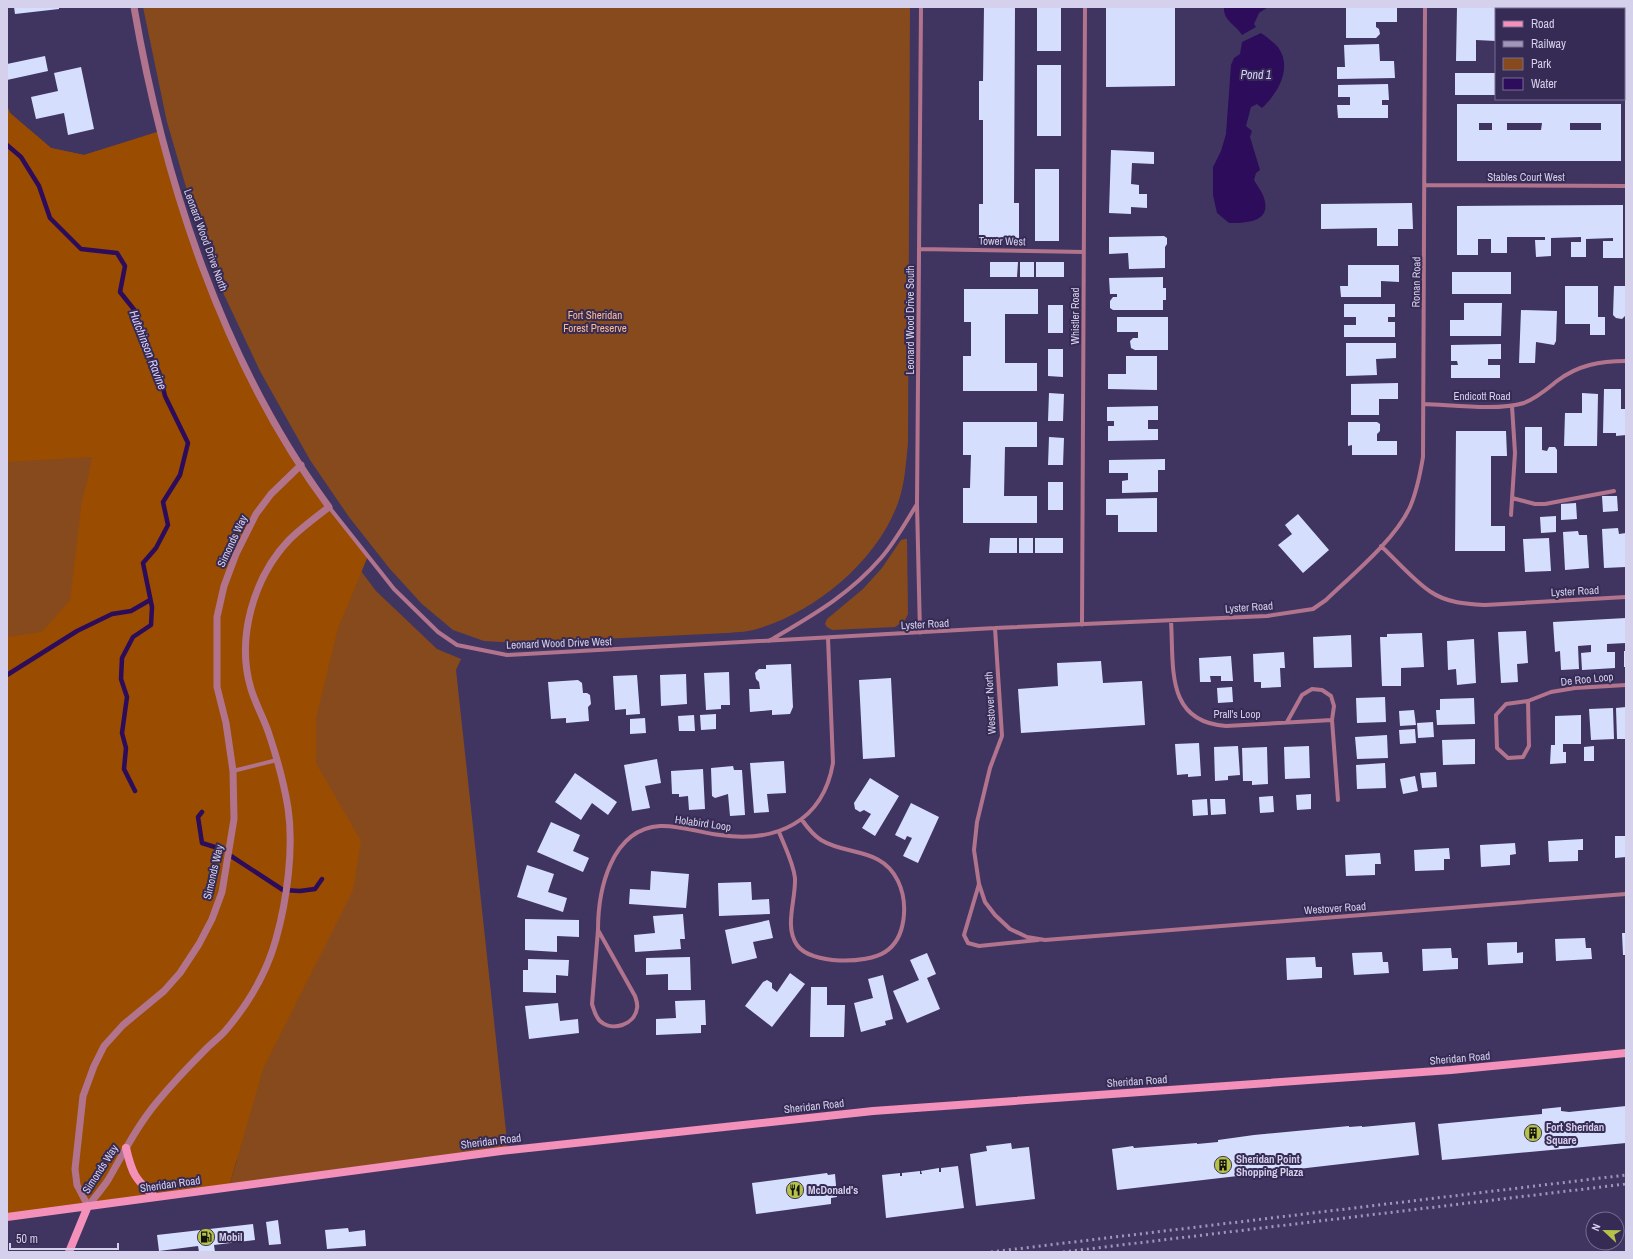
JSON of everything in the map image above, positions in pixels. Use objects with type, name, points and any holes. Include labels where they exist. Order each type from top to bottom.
[{"type":"main road","name":"Sheridan Road","points":[[7,1217],[501,1151],[873,1111],[1450,1070],[1626,1053]]},
{"type":"main road","points":[[126,1148],[131,1170],[138,1182],[155,1197]]},
{"type":"main road","points":[[69,1252],[88,1206]]},
{"type":"street","name":"Leonard Wood Drive North","points":[[134,7],[142,56],[170,172],[194,242],[230,335],[277,428],[311,482],[329,507]]},
{"type":"street","name":"Leonard Wood Drive South","points":[[920,633],[917,504],[921,7]]},
{"type":"street","name":"Whistler Road","points":[[1082,625],[1085,7]]},
{"type":"street","name":"Ronan Road","points":[[1381,546],[1396,529],[1409,509],[1418,486],[1423,457],[1426,185],[1425,7]]},
{"type":"street","name":"Stables Court West","points":[[1426,185],[1626,186]]},
{"type":"street","name":"Tower West","points":[[920,249],[1084,252]]},
{"type":"street","name":"Endicott Road","points":[[1424,404],[1512,406],[1526,402],[1546,391],[1556,381],[1578,369],[1606,361],[1626,361]]},
{"type":"street","points":[[1512,406],[1515,453],[1512,515]]},
{"type":"street","name":"Simonds Way","points":[[301,465],[271,494],[256,514],[236,554],[224,586],[217,617],[217,686],[226,723],[233,771],[234,830],[222,892],[212,919],[199,944],[180,973],[164,991],[123,1025],[104,1046],[94,1066],[83,1096],[75,1169],[77,1185],[88,1206],[107,1181],[126,1148],[156,1103],[206,1049],[225,1032],[243,1008],[269,960],[281,919],[290,839],[288,809],[277,760],[269,733],[251,689],[246,665],[247,628],[251,608],[262,581],[273,560],[290,539],[329,507]]},
{"type":"street","points":[[1512,498],[1535,504],[1545,504],[1614,490]]},
{"type":"street","points":[[768,642],[830,605],[859,581],[882,557],[917,504]]},
{"type":"street","name":"Leonard Wood Drive West","points":[[329,507],[394,589],[438,632],[461,646],[507,655],[828,638]]},
{"type":"street","name":"Lyster Road","points":[[828,638],[995,628],[1266,616],[1313,609],[1326,600],[1381,546],[1431,592],[1447,600],[1464,604],[1485,605],[1626,597]]},
{"type":"street","name":"Prall's Loop","points":[[1171,621],[1175,691],[1185,708],[1194,716],[1212,725],[1332,720]]},
{"type":"street","name":"Westover North","points":[[976,822],[990,768],[1002,736],[995,628]]},
{"type":"street","name":"Holabird Loop","points":[[598,930],[636,996],[638,1007],[635,1016],[629,1022],[620,1026],[609,1026],[601,1022],[595,1015],[592,1004],[599,899],[603,883],[617,852],[630,837],[643,830],[660,826],[740,837],[779,832],[802,820],[815,807],[830,778],[833,763],[828,638]]},
{"type":"street","name":"De Roo Loop","points":[[1528,701],[1529,746],[1523,757],[1508,758],[1497,748],[1496,716],[1506,704],[1528,701],[1551,692],[1575,688],[1626,684]]},
{"type":"street","points":[[1287,722],[1302,695],[1312,689],[1322,690],[1331,696],[1334,706],[1332,720],[1338,800]]},
{"type":"street","points":[[233,771],[277,760]]},
{"type":"street","points":[[779,832],[791,859],[794,876],[795,895],[790,921],[792,936],[797,946],[805,954],[828,961],[871,958],[885,952],[895,942],[902,929],[904,897],[898,880],[886,865],[876,857],[832,845],[820,839],[802,820]]},
{"type":"street","name":"Westover Road","points":[[976,822],[974,850],[979,884],[985,902],[995,915],[1010,929],[1027,937],[1045,940]]},
{"type":"street","name":"Westover Road","points":[[979,884],[964,935],[968,943],[979,946],[1626,894]]},
{"type":"green space","name":"Fort Sheridan Forest Preserve","points":[[143,7],[910,7],[908,443],[904,479],[899,500],[890,522],[862,562],[824,595],[803,609],[782,620],[744,632],[519,643],[484,641],[453,630],[422,604],[390,569],[349,517],[310,460],[260,371],[219,284],[191,204],[167,122]]},
{"type":"green space","points":[[7,106],[10,113],[51,148],[84,155],[137,139],[157,206],[361,571],[376,591],[437,649],[461,659],[456,670],[508,1150],[229,1187],[237,1160],[7,1193]]},
{"type":"green space","points":[[907,539],[908,614],[905,620],[895,627],[832,630],[827,627],[825,624],[827,619],[863,589],[882,568],[901,540]]},
{"type":"shaded area","points":[[7,106],[10,113],[51,148],[84,155],[160,131],[178,196],[230,335],[277,428],[311,482],[368,556],[338,628],[316,718],[316,763],[361,841],[353,890],[263,1069],[229,1187],[7,1217],[7,637],[42,632],[70,600],[82,500],[92,457],[7,462]]},
{"type":"water","points":[[1224,7],[1268,7],[1259,13],[1254,24],[1256,27],[1242,35],[1225,16]]},
{"type":"water","name":"Pond 1","points":[[1261,33],[1278,47],[1284,63],[1284,72],[1278,88],[1262,108],[1257,104],[1251,107],[1246,126],[1252,131],[1250,137],[1260,170],[1256,173],[1254,180],[1263,196],[1265,209],[1259,218],[1254,220],[1242,223],[1229,223],[1217,213],[1213,195],[1213,167],[1221,151],[1226,134],[1231,65],[1234,58],[1240,54],[1242,42]]},
{"type":"building","points":[[14,7],[59,7],[59,9],[15,14]]},
{"type":"building","points":[[984,7],[1015,7],[1014,203],[1019,203],[1019,242],[979,242],[979,204],[983,204],[983,120],[979,120],[979,81],[983,81]]},
{"type":"building","points":[[1037,7],[1061,7],[1061,51],[1037,51]]},
{"type":"building","points":[[1106,7],[1175,7],[1175,86],[1106,87]]},
{"type":"building","points":[[1346,7],[1397,7],[1397,22],[1376,22],[1376,27],[1379,29],[1380,34],[1376,38],[1346,38]]},
{"type":"building","points":[[1457,7],[1622,7],[1495,8],[1495,41],[1476,40],[1476,61],[1456,61]]},
{"type":"building","points":[[1379,44],[1380,61],[1394,61],[1395,78],[1337,79],[1337,67],[1345,67],[1344,45]]},
{"type":"building","points":[[45,56],[48,71],[7,80],[7,64]]},
{"type":"building","points":[[1037,65],[1061,65],[1061,136],[1037,136]]},
{"type":"building","points":[[81,67],[94,129],[68,135],[64,113],[36,119],[31,97],[58,91],[54,73]]},
{"type":"building","points":[[1455,73],[1495,73],[1495,95],[1455,95]]},
{"type":"building","points":[[1388,84],[1389,100],[1382,100],[1382,105],[1388,105],[1388,118],[1338,118],[1337,105],[1350,105],[1350,97],[1338,97],[1338,85]]},
{"type":"building","points":[[1457,104],[1621,104],[1621,161],[1457,161]],"holes":[[[1479,123],[1492,123],[1492,130],[1479,130]],[[1507,123],[1542,123],[1541,130],[1507,130]],[[1570,123],[1601,123],[1601,130],[1570,130]]]},
{"type":"building","points":[[1111,150],[1154,152],[1154,164],[1132,163],[1131,184],[1139,185],[1139,194],[1147,194],[1147,208],[1131,207],[1131,214],[1109,213]]},
{"type":"building","points":[[1035,169],[1059,169],[1059,241],[1035,241]]},
{"type":"building","points":[[1412,203],[1413,229],[1398,229],[1398,246],[1377,246],[1377,228],[1321,229],[1321,204]]},
{"type":"building","points":[[1623,205],[1623,258],[1603,258],[1603,241],[1613,241],[1613,238],[1586,239],[1586,257],[1571,257],[1571,242],[1581,242],[1581,237],[1551,238],[1551,256],[1536,257],[1535,240],[1545,240],[1545,237],[1507,237],[1507,253],[1491,253],[1491,239],[1478,239],[1478,255],[1457,255],[1457,206]]},
{"type":"building","points":[[1164,236],[1167,238],[1167,244],[1165,247],[1165,268],[1129,269],[1128,253],[1109,254],[1109,237]]},
{"type":"building","points":[[990,262],[1018,262],[1017,277],[990,277]]},
{"type":"building","points":[[1020,262],[1034,262],[1034,277],[1020,277]]},
{"type":"building","points":[[1036,262],[1064,262],[1064,277],[1036,277]]},
{"type":"building","points":[[1348,265],[1399,265],[1399,282],[1381,281],[1381,297],[1341,297],[1340,286],[1348,286]]},
{"type":"building","points":[[1452,272],[1511,272],[1511,294],[1452,294]]},
{"type":"building","points":[[1163,277],[1163,288],[1166,288],[1166,300],[1163,300],[1163,310],[1113,310],[1110,308],[1110,301],[1113,297],[1117,297],[1117,294],[1110,294],[1109,278]]},
{"type":"building","points":[[1565,286],[1598,286],[1598,317],[1605,317],[1605,335],[1590,335],[1590,324],[1565,324]]},
{"type":"building","points":[[1614,286],[1626,286],[1626,315],[1622,319],[1616,318],[1613,315]]},
{"type":"building","points":[[964,289],[1038,289],[1038,314],[1005,314],[1005,363],[1037,363],[1037,391],[963,391],[963,356],[971,356],[971,322],[964,322]]},
{"type":"building","points":[[1464,303],[1502,303],[1501,336],[1450,336],[1450,320],[1464,320]]},
{"type":"building","points":[[1344,304],[1395,304],[1395,317],[1388,317],[1388,322],[1395,322],[1395,337],[1344,337],[1344,325],[1356,325],[1356,317],[1344,317]]},
{"type":"building","points":[[1048,305],[1063,305],[1063,333],[1048,333]]},
{"type":"building","points":[[1521,310],[1557,311],[1556,341],[1554,345],[1536,342],[1535,363],[1519,363]]},
{"type":"building","points":[[1117,317],[1168,317],[1168,350],[1135,350],[1131,348],[1130,341],[1133,338],[1138,338],[1138,332],[1117,332]]},
{"type":"building","points":[[1346,343],[1396,343],[1396,358],[1376,359],[1377,375],[1346,376]]},
{"type":"building","points":[[1501,344],[1501,359],[1488,359],[1488,365],[1500,365],[1500,378],[1451,378],[1451,365],[1458,365],[1457,361],[1451,361],[1451,345]]},
{"type":"building","points":[[1048,349],[1063,349],[1063,377],[1048,376]]},
{"type":"building","points":[[1126,356],[1157,356],[1157,390],[1108,389],[1108,374],[1126,374]]},
{"type":"building","points":[[1398,383],[1398,399],[1379,399],[1379,415],[1351,415],[1351,384]]},
{"type":"building","points":[[1604,389],[1621,389],[1621,409],[1626,409],[1626,435],[1616,436],[1616,433],[1603,433]]},
{"type":"building","points":[[1049,393],[1064,394],[1063,421],[1048,421]]},
{"type":"building","points":[[1582,393],[1598,394],[1597,446],[1564,446],[1565,413],[1582,413]]},
{"type":"building","points":[[1158,406],[1158,420],[1148,420],[1148,429],[1158,429],[1158,440],[1108,441],[1108,426],[1114,426],[1114,421],[1107,421],[1107,407]]},
{"type":"building","points":[[963,422],[1037,422],[1037,447],[1005,447],[1004,496],[1037,496],[1037,523],[963,523],[963,488],[970,488],[971,455],[963,455]]},
{"type":"building","points":[[1348,422],[1377,422],[1380,424],[1380,431],[1377,434],[1377,441],[1397,441],[1397,455],[1352,455],[1352,445],[1348,446]]},
{"type":"building","points":[[1525,427],[1542,427],[1542,450],[1547,451],[1549,447],[1555,447],[1557,450],[1557,473],[1525,473]]},
{"type":"building","points":[[1456,431],[1506,431],[1507,456],[1491,456],[1491,526],[1505,526],[1505,551],[1455,551]]},
{"type":"building","points":[[1049,437],[1064,438],[1063,465],[1048,465]]},
{"type":"building","points":[[1165,459],[1165,470],[1158,470],[1158,492],[1122,493],[1122,481],[1128,480],[1128,473],[1109,473],[1109,460]]},
{"type":"building","points":[[1048,482],[1063,482],[1063,510],[1048,510]]},
{"type":"building","points":[[1602,496],[1617,496],[1618,511],[1603,512]]},
{"type":"building","points":[[1157,498],[1157,532],[1118,532],[1118,515],[1106,515],[1106,499]]},
{"type":"building","points":[[1576,503],[1577,519],[1561,520],[1561,504]]},
{"type":"building","points":[[1298,514],[1329,550],[1303,573],[1278,545],[1292,534],[1285,525]]},
{"type":"building","points":[[1556,516],[1556,532],[1541,533],[1540,517]]},
{"type":"building","points":[[1618,528],[1619,534],[1626,533],[1626,567],[1604,568],[1602,529]]},
{"type":"building","points":[[1578,531],[1579,535],[1587,535],[1589,568],[1565,570],[1563,532]]},
{"type":"building","points":[[990,538],[1017,538],[1017,553],[989,553]]},
{"type":"building","points":[[1019,538],[1033,538],[1033,553],[1019,553]]},
{"type":"building","points":[[1035,538],[1063,538],[1063,553],[1035,553]]},
{"type":"building","points":[[1549,538],[1551,571],[1525,572],[1523,539]]},
{"type":"building","points":[[1626,618],[1626,643],[1607,644],[1607,652],[1615,652],[1615,668],[1582,670],[1581,653],[1591,652],[1591,645],[1578,646],[1579,669],[1561,670],[1560,651],[1555,652],[1553,622]]},
{"type":"building","points":[[1526,631],[1528,663],[1517,664],[1518,682],[1501,683],[1498,632]]},
{"type":"building","points":[[1422,633],[1424,667],[1401,668],[1401,686],[1382,686],[1380,637],[1387,637],[1387,634]]},
{"type":"building","points":[[1351,635],[1352,667],[1314,668],[1313,637]]},
{"type":"building","points":[[1474,639],[1476,683],[1457,685],[1456,669],[1448,670],[1447,641]]},
{"type":"building","points":[[1624,651],[1626,651],[1626,667],[1624,667]]},
{"type":"building","points":[[1284,652],[1285,668],[1280,668],[1281,687],[1261,688],[1261,682],[1254,682],[1253,654]]},
{"type":"building","points":[[1231,656],[1233,681],[1221,681],[1221,676],[1210,676],[1211,682],[1200,682],[1199,658]]},
{"type":"building","points":[[1101,661],[1103,683],[1142,681],[1145,725],[1021,733],[1018,689],[1058,686],[1057,663]]},
{"type":"building","points":[[791,664],[793,707],[790,714],[772,715],[772,710],[750,712],[749,689],[760,689],[755,673],[759,669],[766,669],[766,665]]},
{"type":"building","points":[[729,672],[730,705],[721,705],[721,709],[706,710],[704,673]]},
{"type":"building","points":[[686,674],[687,704],[661,706],[660,675]]},
{"type":"building","points":[[637,675],[640,714],[626,715],[626,709],[615,710],[613,676]]},
{"type":"building","points":[[891,678],[895,757],[863,759],[859,680]]},
{"type":"building","points":[[578,680],[582,683],[583,693],[590,695],[591,704],[588,707],[589,721],[566,723],[566,718],[551,719],[548,682]]},
{"type":"building","points":[[1232,687],[1233,702],[1218,703],[1217,688]]},
{"type":"building","points":[[1385,697],[1386,722],[1357,723],[1356,698]]},
{"type":"building","points":[[1474,698],[1475,724],[1437,725],[1436,710],[1440,710],[1440,699]]},
{"type":"building","points":[[1626,707],[1626,739],[1617,739],[1616,708]]},
{"type":"building","points":[[1613,708],[1614,739],[1591,740],[1589,709]]},
{"type":"building","points":[[1414,710],[1416,725],[1400,726],[1399,711]]},
{"type":"building","points":[[716,714],[716,729],[701,730],[700,715]]},
{"type":"building","points":[[694,715],[695,731],[679,731],[678,716]]},
{"type":"building","points":[[1581,715],[1581,744],[1563,744],[1563,752],[1566,752],[1566,763],[1550,764],[1551,745],[1555,745],[1555,716]]},
{"type":"building","points":[[645,718],[646,733],[630,734],[630,719]]},
{"type":"building","points":[[1433,722],[1434,737],[1418,738],[1417,723]]},
{"type":"building","points":[[1415,729],[1416,743],[1400,744],[1399,730]]},
{"type":"building","points":[[1387,735],[1388,758],[1357,759],[1355,737]]},
{"type":"building","points":[[1475,739],[1475,764],[1443,765],[1442,740]]},
{"type":"building","points":[[1199,743],[1201,776],[1188,777],[1188,774],[1177,775],[1175,744]]},
{"type":"building","points":[[1238,746],[1240,775],[1228,776],[1228,780],[1215,781],[1214,747]]},
{"type":"building","points":[[1309,746],[1310,778],[1285,779],[1284,747]]},
{"type":"building","points":[[1594,746],[1594,761],[1584,761],[1584,747]]},
{"type":"building","points":[[1267,747],[1268,784],[1252,785],[1252,781],[1243,781],[1242,748]]},
{"type":"building","points":[[657,759],[661,783],[645,786],[650,808],[632,811],[624,765]]},
{"type":"building","points":[[784,761],[786,793],[767,794],[769,812],[754,813],[750,763]]},
{"type":"building","points":[[1385,763],[1386,788],[1357,789],[1356,765]]},
{"type":"building","points":[[733,766],[734,770],[742,770],[745,815],[730,816],[728,794],[715,798],[712,796],[711,768]]},
{"type":"building","points":[[703,769],[705,809],[689,810],[688,796],[679,797],[679,794],[672,794],[671,771]]},
{"type":"building","points":[[1436,772],[1437,787],[1422,788],[1420,773]]},
{"type":"building","points":[[575,773],[617,802],[608,815],[592,803],[581,820],[555,802]]},
{"type":"building","points":[[1415,776],[1418,791],[1403,794],[1400,779]]},
{"type":"building","points":[[870,778],[899,796],[875,836],[862,828],[871,814],[864,810],[860,812],[855,809],[854,803]]},
{"type":"building","points":[[1311,794],[1311,809],[1297,810],[1296,795]]},
{"type":"building","points":[[1273,796],[1274,812],[1260,813],[1259,797]]},
{"type":"building","points":[[1207,799],[1208,815],[1193,816],[1192,800]]},
{"type":"building","points":[[1210,799],[1225,799],[1226,814],[1211,815]]},
{"type":"building","points":[[911,803],[939,817],[918,863],[903,856],[912,838],[907,836],[905,840],[895,835]]},
{"type":"building","points":[[551,822],[580,835],[573,851],[589,858],[583,872],[537,852]]},
{"type":"building","points":[[1615,836],[1626,836],[1626,857],[1615,858]]},
{"type":"building","points":[[1583,839],[1583,850],[1578,850],[1578,861],[1549,862],[1548,841]]},
{"type":"building","points":[[1515,843],[1516,854],[1510,855],[1510,865],[1481,867],[1480,845]]},
{"type":"building","points":[[1449,848],[1450,859],[1444,859],[1444,870],[1415,871],[1414,850]]},
{"type":"building","points":[[1380,853],[1381,864],[1375,864],[1375,875],[1346,876],[1345,855]]},
{"type":"building","points":[[527,865],[554,874],[548,892],[567,898],[563,912],[517,897]]},
{"type":"building","points":[[651,871],[689,874],[686,908],[629,904],[630,889],[650,890]]},
{"type":"building","points":[[751,882],[752,900],[769,899],[770,914],[719,916],[718,883]]},
{"type":"building","points":[[683,914],[685,939],[680,939],[681,949],[635,952],[634,935],[655,933],[653,916]]},
{"type":"building","points":[[525,919],[579,920],[579,937],[557,936],[557,952],[525,950]]},
{"type":"building","points":[[769,920],[773,938],[753,942],[757,958],[732,964],[725,930]]},
{"type":"building","points":[[1622,933],[1626,933],[1626,955],[1623,955]]},
{"type":"building","points":[[1585,938],[1586,948],[1591,948],[1592,959],[1556,961],[1555,939]]},
{"type":"building","points":[[1517,942],[1517,953],[1523,952],[1523,963],[1488,965],[1487,943]]},
{"type":"building","points":[[1451,948],[1452,958],[1458,958],[1458,969],[1423,971],[1422,949]]},
{"type":"building","points":[[1382,952],[1383,962],[1388,962],[1389,973],[1354,975],[1352,953]]},
{"type":"building","points":[[927,953],[936,974],[927,978],[940,1009],[907,1023],[893,991],[919,980],[910,960]]},
{"type":"building","points":[[690,957],[691,990],[668,990],[668,974],[646,975],[646,958]]},
{"type":"building","points":[[1315,957],[1316,967],[1322,967],[1322,978],[1287,980],[1286,958]]},
{"type":"building","points":[[528,959],[569,960],[568,976],[556,975],[556,993],[523,992],[523,970],[528,970]]},
{"type":"building","points":[[790,973],[805,984],[772,1027],[745,1006],[763,982],[767,980],[772,983],[772,988],[777,992]]},
{"type":"building","points":[[883,975],[893,1019],[885,1021],[886,1025],[861,1032],[854,1003],[873,998],[868,979]]},
{"type":"building","points":[[811,987],[827,987],[827,1005],[845,1005],[844,1037],[810,1037]]},
{"type":"building","points":[[705,1000],[706,1025],[701,1025],[701,1033],[656,1035],[656,1019],[676,1018],[675,1001]]},
{"type":"building","points":[[558,1003],[560,1021],[578,1019],[579,1033],[529,1039],[525,1006]]},
{"type":"building","name":"Fort Sheridan Square","points":[[1626,1106],[1626,1143],[1442,1160],[1438,1124],[1542,1114],[1542,1109],[1561,1107],[1561,1111],[1569,1112]]},
{"type":"building","name":"Sheridan Point Shopping Plaza","points":[[1415,1122],[1419,1155],[1117,1190],[1112,1149],[1133,1146],[1134,1148],[1197,1144],[1218,1142],[1218,1140],[1254,1135],[1349,1126],[1362,1127]]},
{"type":"building","points":[[1011,1143],[1012,1149],[1029,1147],[1035,1199],[976,1206],[970,1154],[987,1151],[986,1146]]},
{"type":"building","points":[[958,1166],[964,1208],[886,1218],[882,1175],[900,1173],[900,1176],[902,1176],[902,1173],[920,1171],[920,1174],[922,1174],[921,1171],[939,1168],[939,1172],[941,1172],[941,1168]]},
{"type":"building","name":"McDonald's","points":[[827,1173],[828,1175],[835,1174],[837,1197],[831,1198],[831,1204],[756,1214],[752,1183]]},
{"type":"building","points":[[278,1220],[281,1244],[269,1245],[266,1222]]},
{"type":"building","name":"Mobil","points":[[253,1224],[255,1240],[214,1245],[215,1252],[199,1252],[198,1246],[159,1251],[157,1235]]},
{"type":"building","points":[[348,1228],[349,1232],[365,1230],[366,1246],[327,1249],[325,1230]]},
{"type":"waterway","name":"Hutchinson Ravine","points":[[7,145],[21,157],[39,186],[50,218],[81,249],[117,253],[125,266],[120,292],[136,312],[142,341],[159,372],[165,396],[188,443],[180,475],[163,502],[168,525],[156,548],[143,563],[152,607],[151,625],[133,637],[122,658],[121,679],[127,697],[122,733],[126,748],[124,769],[135,791]]},
{"type":"waterway","name":"Hutchinson Ravine","points":[[7,675],[77,631],[112,614],[131,611],[150,600]]},
{"type":"waterway","points":[[202,812],[198,817],[202,843],[218,848]]},
{"type":"waterway","points":[[228,854],[283,890],[300,891],[315,889],[322,879]]},
{"type":"railway","points":[[991,1252],[1626,1175]]},
{"type":"railway","points":[[1063,1252],[1626,1184]]},
{"type":"place","name":"Fort Sheridan Square","points":[[1533,1133]]},
{"type":"place","name":"Sheridan Point Shopping Plaza","points":[[1223,1165]]},
{"type":"place","name":"McDonald's","points":[[795,1190]]},
{"type":"place","name":"Mobil","points":[[206,1237]]}]
